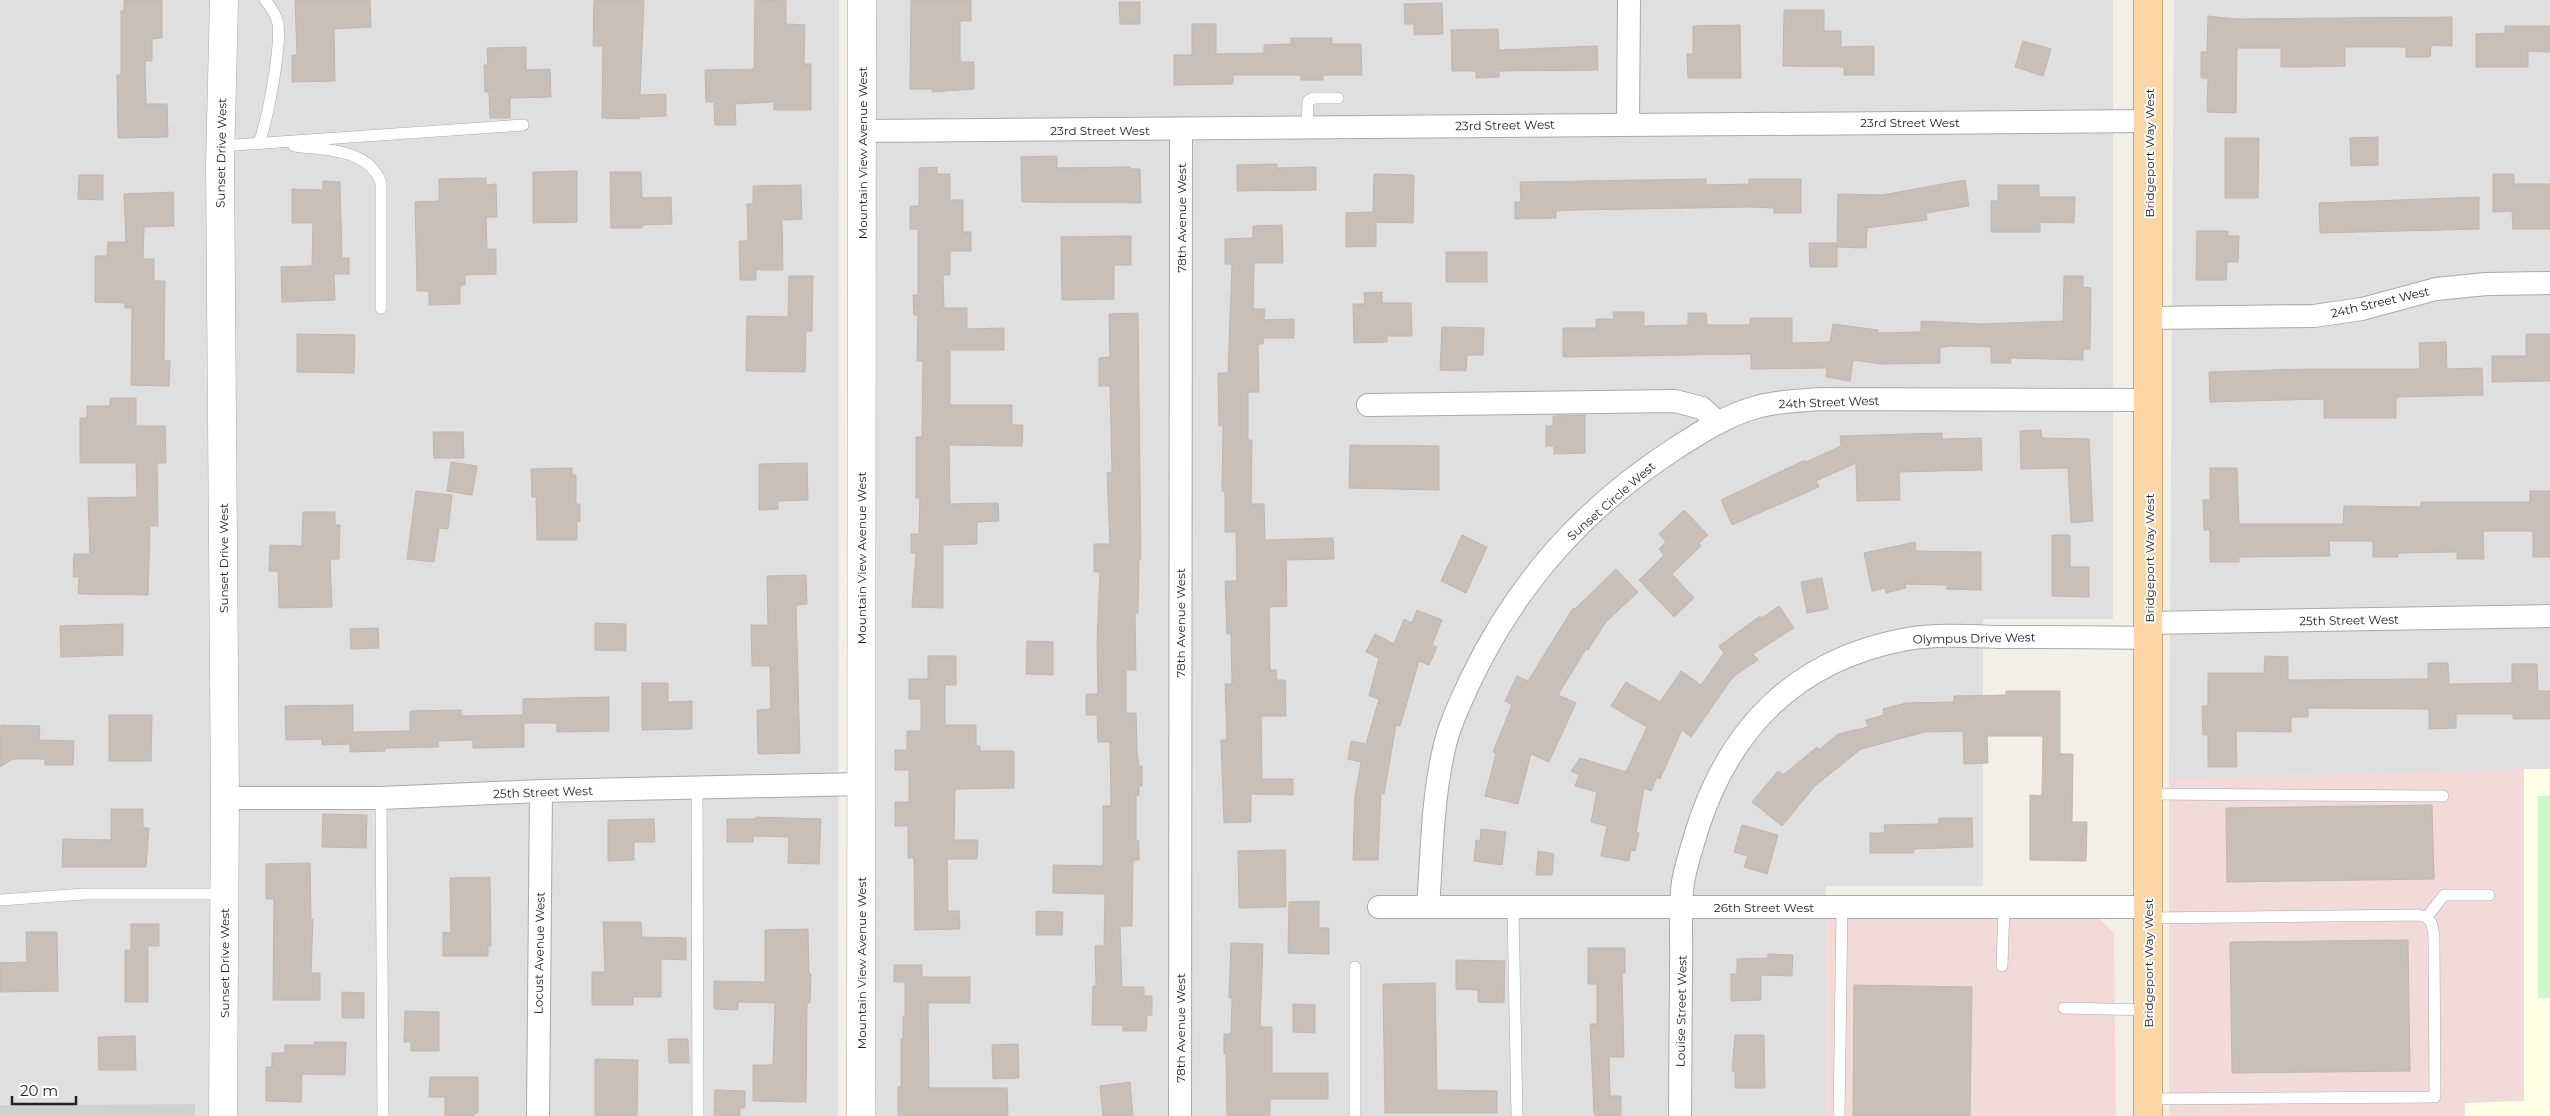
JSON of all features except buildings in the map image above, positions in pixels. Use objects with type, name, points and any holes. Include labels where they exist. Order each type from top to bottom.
[{"type":"main road","name":"Bridgeport Way West","points":[[2148,0],[2150,318],[2148,1107]]},
{"type":"street","name":"Sunset Drive West","points":[[223,1116],[224,798],[221,146],[224,0]]},
{"type":"street","name":"Mountain View Avenue West","points":[[861,1116],[862,0]]},
{"type":"street","points":[[1628,123],[1629,0]]},
{"type":"street","name":"23rd Street West","points":[[862,131],[1181,130],[1628,123],[2148,121]]},
{"type":"street","name":"78th Avenue West","points":[[1180,1116],[1181,130]]},
{"type":"street","name":"24th Street West","points":[[2150,318],[2314,316],[2362,309],[2443,288],[2486,284],[2550,283]]},
{"type":"street","name":"24th Street West","points":[[1718,423],[1756,407],[1779,402],[1820,399],[2149,400]]},
{"type":"street","points":[[1368,405],[1675,401],[1702,408],[1718,423]]},
{"type":"street","name":"Sunset Circle West","points":[[1428,907],[1435,804],[1444,748],[1461,701],[1503,620],[1537,571],[1578,527],[1650,467],[1718,423]]},
{"type":"street","name":"25th Street West","points":[[2149,631],[2550,616]]},
{"type":"street","name":"Olympus Drive West","points":[[1682,907],[1685,871],[1694,840],[1709,795],[1727,760],[1743,735],[1761,714],[1790,690],[1814,674],[1878,646],[1928,637],[2149,631]]},
{"type":"street","name":"25th Street West","points":[[224,798],[381,798],[541,791],[861,784]]},
{"type":"street","name":"Locust Avenue West","points":[[538,1116],[541,791]]},
{"type":"street","name":"26th Street West","points":[[1379,907],[2004,908],[2148,913]]},
{"type":"street","name":"Louise Street West","points":[[1680,1116],[1682,907]]},
{"type":"lane","points":[[259,143],[267,117],[278,39],[276,16],[265,0]]},
{"type":"lane","points":[[1306,128],[1308,101],[1314,98],[1338,98]]},
{"type":"lane","points":[[221,146],[523,125]]},
{"type":"lane","points":[[272,142],[345,153],[366,161],[373,167],[381,183],[381,308]]},
{"type":"lane","points":[[697,788],[698,1116]]},
{"type":"lane","points":[[2149,794],[2442,796]]},
{"type":"lane","points":[[381,798],[383,1116]]},
{"type":"lane","points":[[0,900],[84,894],[224,894]]},
{"type":"lane","points":[[2427,917],[2444,895],[2489,895]]},
{"type":"lane","points":[[1513,907],[1517,1116]]},
{"type":"lane","points":[[1839,1116],[1842,908]]},
{"type":"lane","points":[[2002,966],[2004,908]]},
{"type":"lane","points":[[2148,913],[2409,915],[2427,917],[2432,923],[2434,938],[2435,1097],[2148,1107]]},
{"type":"lane","points":[[1355,1116],[1356,967]]},
{"type":"lane","points":[[2064,1008],[2148,1010]]},
{"type":"shaded area","points":[[0,0],[839,0],[838,1116],[195,1116],[195,1104],[0,1105]]},
{"type":"shaded area","points":[[875,0],[2113,0],[2113,619],[1983,619],[1983,886],[1826,886],[1826,1116],[876,1116]]},
{"type":"shaded area","points":[[2174,0],[2550,0],[2550,769],[2169,779]]},
{"type":"shaded area","points":[[2524,769],[2524,1102],[2466,1103],[2465,1116],[2169,1116],[2169,779]]},
{"type":"shaded area","points":[[2524,769],[2550,769],[2550,1116],[2465,1116],[2465,1103],[2524,1101]]},
{"type":"shaded area","points":[[2096,916],[2114,933],[2116,1116],[1826,1116],[1826,918]]},
{"type":"shaded area","points":[[195,1104],[195,1116],[0,1116],[0,1105]]},
{"type":"green space","points":[[2538,796],[2550,796],[2550,998],[2538,998]]}]
